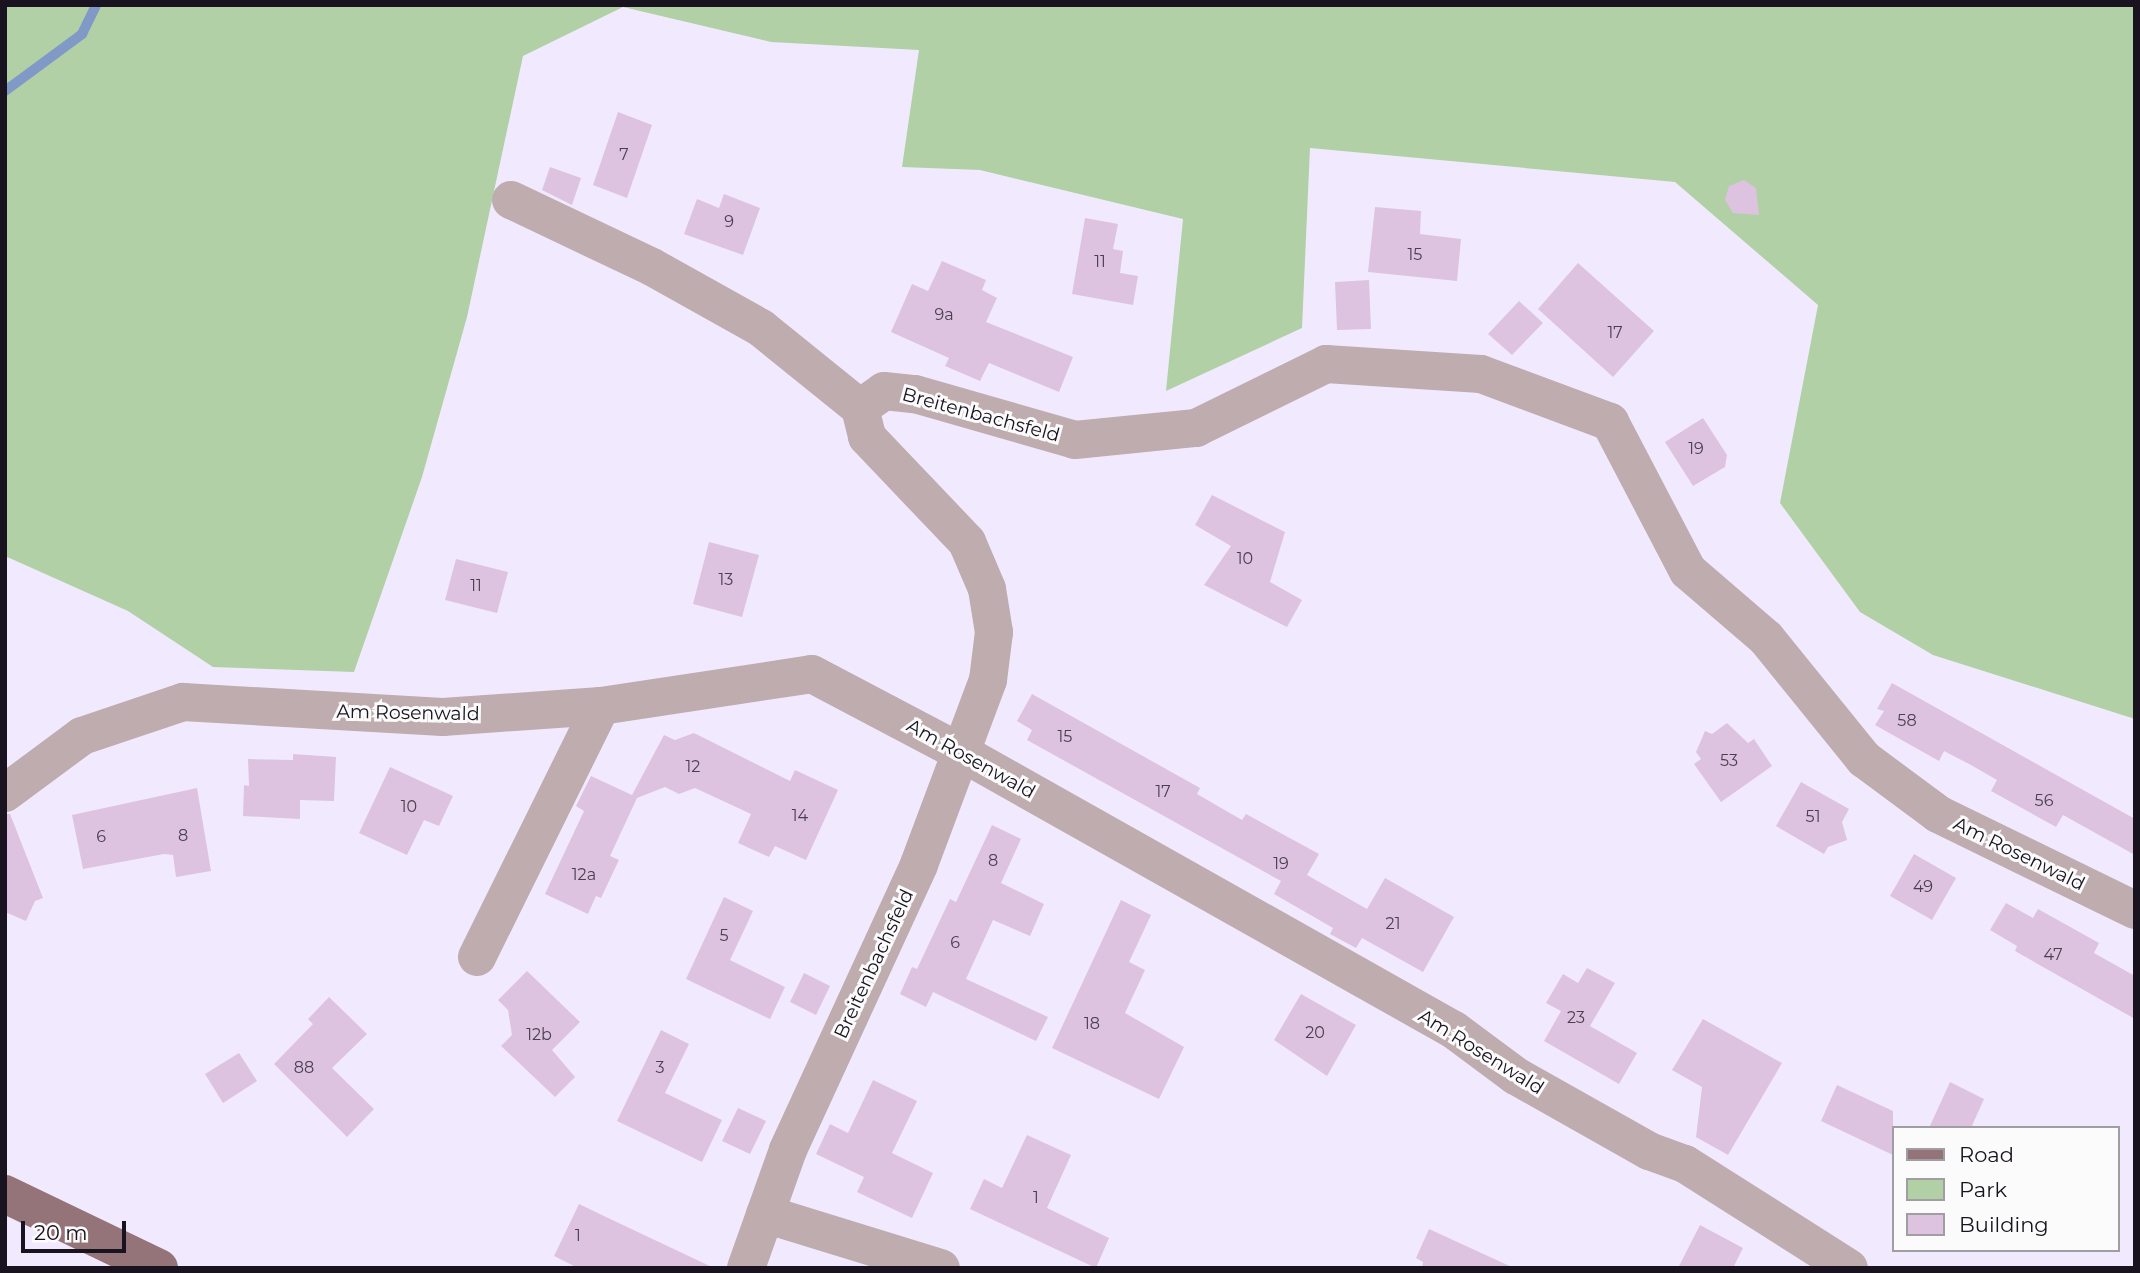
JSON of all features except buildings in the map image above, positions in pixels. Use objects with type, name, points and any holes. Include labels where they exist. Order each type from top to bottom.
[{"type":"main road","points":[[5,1194],[159,1268]]},
{"type":"street","points":[[512,200],[652,267],[761,328],[860,408]]},
{"type":"street","name":"Breitenbachsfeld","points":[[746,1268],[788,1150],[919,865],[988,680],[994,632],[987,589],[967,542],[867,437],[860,408],[884,391],[915,394],[1075,440],[1196,428],[1326,364],[1481,374],[1610,422],[1688,571],[1766,638]]},
{"type":"street","name":"Am Rosenwald","points":[[1766,638],[1847,739],[1903,792],[1983,838],[2135,910]]},
{"type":"street","name":"Am Rosenwald","points":[[5,793],[82,736],[183,702],[443,717],[601,706],[812,674],[962,752],[1454,1030],[1516,1076],[1649,1151],[1711,1179],[1761,1216],[1849,1268]]},
{"type":"street","points":[[477,957],[601,706]]},
{"type":"street","points":[[765,1214],[941,1268]]},
{"type":"green space","points":[[5,5],[2135,5],[2135,719],[1933,655],[1860,612],[1780,503],[1818,305],[1675,182],[1310,148],[1302,328],[1166,391],[1183,219],[980,170],[902,167],[919,50],[771,42],[623,7],[523,56],[467,317],[422,477],[354,672],[213,667],[128,611],[5,556]]},
{"type":"waterway","points":[[5,91],[82,34],[96,5]]}]
